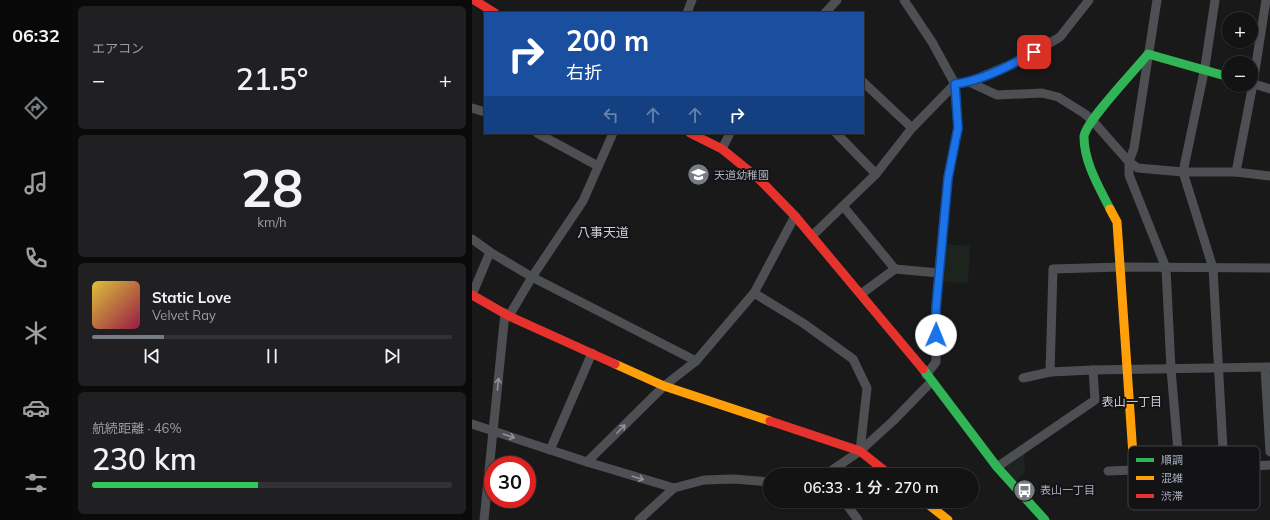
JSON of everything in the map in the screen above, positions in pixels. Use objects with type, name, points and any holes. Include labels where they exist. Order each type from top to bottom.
[{"type":"street","points":[[474,0],[493,12]]},
{"type":"street","points":[[687,12],[692,0]]},
{"type":"street","points":[[826,12],[837,0]]},
{"type":"street","points":[[835,468],[860,451],[893,421],[929,378],[936,362],[936,308],[939,273],[948,178],[958,128],[955,84],[932,42],[904,0]]},
{"type":"street","points":[[813,235],[876,174],[912,128],[955,84],[969,82],[1021,60],[1060,37],[1088,0]]},
{"type":"street","points":[[1157,0],[1134,148],[1128,162],[1129,175],[1166,268],[1171,369],[1178,446]]},
{"type":"street","points":[[1215,0],[1204,70],[1183,172],[1213,268],[1223,446]]},
{"type":"street","points":[[1257,56],[1266,0]]},
{"type":"street","points":[[1148,54],[1222,75]]},
{"type":"street","points":[[1132,446],[1117,222],[1092,173],[1084,135],[1092,120],[1148,54]]},
{"type":"street","points":[[969,82],[997,94],[1042,93],[1058,97],[1092,120],[1128,162],[1138,168],[1183,172],[1236,172],[1270,176]]},
{"type":"street","points":[[864,84],[912,128]]},
{"type":"street","points":[[1258,86],[1270,89]]},
{"type":"street","points":[[1236,172],[1251,92]]},
{"type":"street","points":[[472,108],[484,112]]},
{"type":"street","points":[[539,134],[598,166]]},
{"type":"street","points":[[484,520],[507,314],[583,201],[613,134]]},
{"type":"street","points":[[692,134],[722,149],[760,179],[813,235],[915,360],[997,467],[1045,520]]},
{"type":"street","points":[[722,149],[730,134]]},
{"type":"street","points":[[837,134],[876,174]]},
{"type":"street","points":[[843,206],[895,269]]},
{"type":"street","points":[[587,462],[664,386],[696,361],[754,293],[795,216]]},
{"type":"street","points":[[472,239],[490,252],[532,277],[696,361]]},
{"type":"street","points":[[490,252],[472,295],[507,314],[664,386],[860,451],[881,468]]},
{"type":"street","points":[[1050,372],[1053,269],[1121,266],[1166,268],[1270,268]]},
{"type":"street","points":[[861,294],[895,269],[939,273]]},
{"type":"street","points":[[754,293],[803,323],[853,359],[867,388],[860,451]]},
{"type":"street","points":[[550,450],[592,353]]},
{"type":"street","points":[[1023,378],[1050,372],[1093,370],[1268,367],[1270,452]]},
{"type":"street","points":[[997,467],[1095,400],[1093,370]]},
{"type":"street","points":[[472,424],[587,462],[674,488]]},
{"type":"street","points":[[1260,466],[1270,465]]},
{"type":"street","points":[[1108,471],[1128,470]]},
{"type":"street","points":[[639,520],[674,488],[704,480],[734,479],[763,481]]},
{"type":"street","points":[[849,508],[858,520]]},
{"type":"street","points":[[933,508],[948,520]]},
{"type":"shaded area","points":[[946,244],[970,246],[968,283],[944,282]]},
{"type":"shaded area","points":[[1024,452],[1025,472],[1015,482],[1002,467]]},
{"type":"traffic: fast","points":[[1110,209],[1089,165],[1084,137],[1086,130],[1101,108],[1148,54],[1222,75]]},
{"type":"traffic: fast","points":[[923,369],[997,467],[1045,520]]},
{"type":"traffic: slow","points":[[1110,209],[1117,222],[1132,446]]},
{"type":"traffic: slow","points":[[615,364],[664,386],[770,421]]},
{"type":"traffic: slow","points":[[933,508],[948,520]]},
{"type":"traffic: jam","points":[[474,0],[493,12]]},
{"type":"traffic: jam","points":[[692,134],[722,149],[759,179],[795,216],[923,369]]},
{"type":"traffic: jam","points":[[472,295],[509,316],[615,364]]},
{"type":"traffic: jam","points":[[770,421],[860,451],[881,468]]},
{"type":"place","name":"天道幼稚園","points":[[699,175]]},
{"type":"place","name":"表山一丁目","points":[[1025,490]]},
{"type":"district","name":"八事天道","points":[[603,232]]},
{"type":"district","name":"表山一丁目","points":[[1132,402]]},
{"type":"route","points":[[936,335],[936,308],[948,178],[958,128],[955,84],[969,82],[1021,60],[1034,52]]}]
